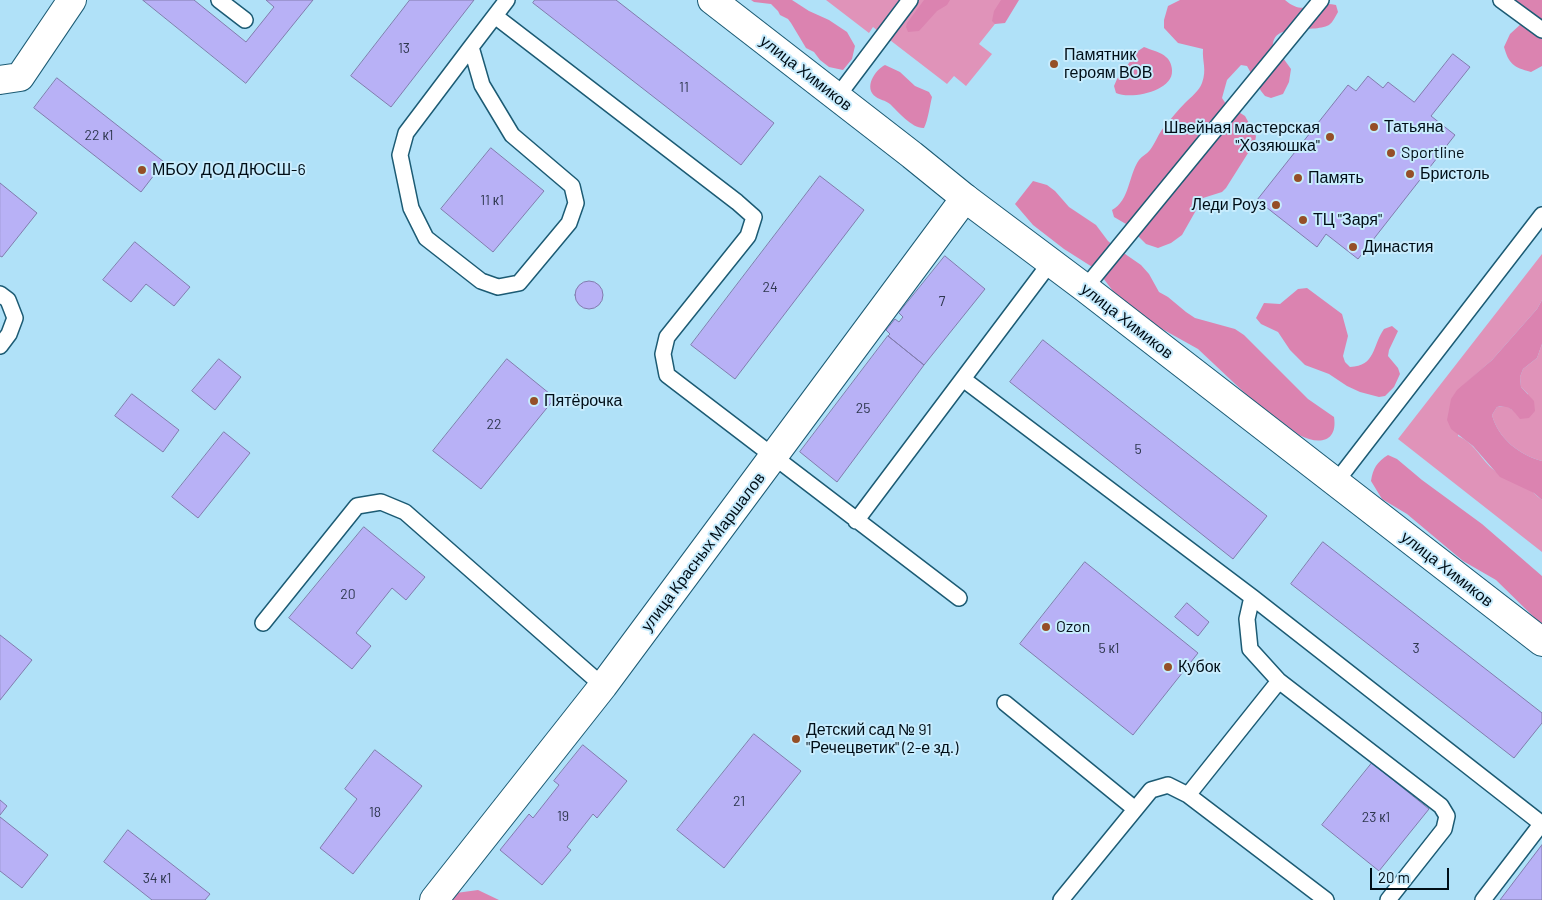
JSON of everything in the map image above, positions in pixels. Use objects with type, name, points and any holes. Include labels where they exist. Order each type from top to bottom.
[{"type":"street","points":[[0,80],[20,77],[72,0]]},
{"type":"street","name":"улица Химиков","points":[[712,0],[965,198],[1085,288],[1542,642]]},
{"type":"street","name":"улица Красных Маршалов","points":[[434,900],[603,686],[965,198]]},
{"type":"lane","points":[[219,0],[245,20]]},
{"type":"lane","points":[[471,47],[482,85],[512,135],[572,186],[576,203],[568,222],[519,282],[498,287],[481,281],[426,238],[411,208],[400,156],[406,133],[471,47],[507,0]]},
{"type":"lane","points":[[837,97],[910,0]]},
{"type":"lane","points":[[1085,288],[1321,0]]},
{"type":"lane","points":[[1501,0],[1542,30]]},
{"type":"lane","points":[[495,16],[754,217],[748,236],[667,337],[663,354],[667,374],[856,521],[959,598]]},
{"type":"lane","points":[[1336,482],[1542,215]]},
{"type":"lane","points":[[856,521],[1050,263]]},
{"type":"lane","points":[[0,294],[8,300],[15,318],[9,334],[0,346]]},
{"type":"lane","points":[[963,378],[1252,597],[1542,824],[1482,900]]},
{"type":"lane","points":[[264,623],[357,506],[382,502],[405,512],[603,686]]},
{"type":"lane","points":[[1252,597],[1247,619],[1250,649],[1279,681],[1441,806],[1447,816],[1444,829],[1388,900]]},
{"type":"lane","points":[[1188,795],[1279,681]]},
{"type":"lane","points":[[1005,703],[1135,809]]},
{"type":"lane","points":[[1062,900],[1151,790],[1168,785],[1188,795],[1326,900]]},
{"type":"shaded area","points":[[751,0],[792,0],[809,11],[829,20],[847,32],[855,46],[852,59],[843,70],[829,67],[814,52],[806,48],[788,19],[780,15],[771,4]]},
{"type":"shaded area","points":[[826,0],[1014,0],[979,44],[992,54],[966,86],[954,76],[947,84],[873,27],[869,33]]},
{"type":"shaded area","points":[[924,0],[950,0],[919,31],[908,32],[907,23]]},
{"type":"shaded area","points":[[1001,0],[1019,0],[1005,23],[995,24],[992,21],[994,11]]},
{"type":"shaded area","points":[[1180,0],[1285,0],[1292,5],[1304,8],[1321,4],[1336,5],[1338,12],[1329,25],[1313,29],[1285,31],[1274,40],[1273,48],[1291,69],[1289,82],[1283,94],[1271,98],[1265,96],[1247,66],[1241,65],[1227,80],[1222,98],[1226,104],[1245,116],[1256,136],[1255,142],[1226,188],[1222,192],[1203,198],[1182,235],[1171,243],[1158,248],[1146,244],[1126,224],[1114,217],[1112,210],[1118,206],[1126,194],[1135,166],[1139,160],[1150,150],[1164,127],[1202,83],[1204,70],[1203,49],[1178,43],[1164,28],[1168,6]]},
{"type":"shaded area","points":[[1507,0],[1542,0],[1542,66],[1531,72],[1513,64],[1504,47],[1510,34],[1522,23]]},
{"type":"shaded area","points":[[1144,47],[1161,54],[1170,61],[1172,71],[1170,78],[1159,89],[1150,92],[1131,95],[1116,93],[1114,86],[1117,79],[1138,51]]},
{"type":"shaded area","points":[[885,65],[900,72],[915,86],[929,92],[932,97],[924,128],[915,126],[890,104],[872,93],[870,84],[874,75]]},
{"type":"shaded area","points":[[1033,181],[1047,185],[1069,207],[1096,225],[1108,241],[1141,265],[1149,274],[1159,292],[1186,312],[1195,318],[1235,329],[1244,335],[1308,399],[1334,417],[1333,432],[1330,437],[1319,441],[1299,435],[1249,397],[1198,349],[1155,325],[1122,303],[1097,270],[1064,249],[1033,225],[1015,204]]},
{"type":"shaded area","points":[[1542,254],[1542,300],[1537,309],[1492,360],[1466,383],[1458,436],[1469,443],[1490,467],[1499,474],[1533,492],[1542,500],[1542,552],[1398,439]]},
{"type":"shaded area","points":[[1307,288],[1342,314],[1348,336],[1343,356],[1345,362],[1350,367],[1358,366],[1369,359],[1384,329],[1392,326],[1398,331],[1388,356],[1398,368],[1400,374],[1394,387],[1385,396],[1379,397],[1360,392],[1329,374],[1305,365],[1290,350],[1278,332],[1261,324],[1256,318],[1264,303],[1280,304],[1298,289]]},
{"type":"shaded area","points":[[1542,300],[1542,344],[1537,358],[1523,369],[1520,377],[1521,387],[1534,401],[1535,411],[1529,418],[1520,419],[1510,409],[1497,407],[1492,415],[1504,438],[1525,455],[1542,461],[1542,500],[1534,493],[1500,477],[1473,446],[1451,429],[1447,420],[1451,399],[1457,390],[1492,360],[1537,309]]},
{"type":"shaded area","points":[[1542,344],[1542,461],[1525,455],[1504,438],[1492,415],[1497,407],[1506,406],[1514,411],[1528,394],[1521,387],[1520,377],[1523,369],[1537,358]]},
{"type":"shaded area","points":[[1388,455],[1397,459],[1482,524],[1542,576],[1542,625],[1496,580],[1463,561],[1407,514],[1382,499],[1371,481],[1376,466]]},
{"type":"shaded area","points":[[478,890],[499,900],[446,900],[456,893]]},
{"type":"building","points":[[143,0],[194,0],[246,42],[274,7],[266,0],[313,0],[246,83]]},
{"type":"building","points":[[410,0],[474,0],[391,107],[351,76]]},
{"type":"building","points":[[535,0],[616,0],[774,123],[741,165],[533,3]]},
{"type":"building","points":[[1453,54],[1470,67],[1431,116],[1455,135],[1358,259],[1326,234],[1317,247],[1257,200],[1348,85],[1356,91],[1368,76],[1383,88],[1388,82],[1414,102]]},
{"type":"building","points":[[57,78],[164,162],[141,192],[34,108]]},
{"type":"building","points":[[491,148],[544,191],[493,252],[441,209]]},
{"type":"building","points":[[820,176],[864,210],[735,379],[691,345]]},
{"type":"building","points":[[0,183],[37,213],[2,257],[0,256]]},
{"type":"building","points":[[135,242],[190,287],[174,306],[146,284],[131,302],[103,280]]},
{"type":"building","points":[[945,256],[985,289],[924,365],[888,336],[890,334],[886,330],[895,319],[899,322],[903,317],[899,313]]},
{"type":"building","points":[[589,281],[599,285],[603,295],[599,305],[589,309],[579,305],[575,295],[579,285]]},
{"type":"building","points":[[888,336],[924,365],[837,482],[800,452]]},
{"type":"building","points":[[1043,340],[1267,516],[1233,559],[1010,382]]},
{"type":"building","points":[[219,359],[241,377],[215,410],[192,391]]},
{"type":"building","points":[[507,359],[555,398],[481,489],[433,451]]},
{"type":"building","points":[[132,394],[179,430],[163,452],[115,416]]},
{"type":"building","points":[[224,432],[250,453],[198,518],[172,497]]},
{"type":"building","points":[[364,527],[425,577],[406,600],[392,588],[356,633],[371,646],[352,669],[289,618]]},
{"type":"building","points":[[1323,542],[1542,713],[1542,723],[1514,758],[1291,584]]},
{"type":"building","points":[[1085,562],[1198,653],[1133,735],[1020,644]]},
{"type":"building","points":[[1187,603],[1209,622],[1198,636],[1175,617]]},
{"type":"building","points":[[0,635],[32,660],[0,700]]},
{"type":"building","points":[[754,734],[801,771],[724,868],[677,830]]},
{"type":"building","points":[[583,745],[627,781],[597,818],[593,814],[567,847],[571,850],[542,885],[500,850],[529,814],[533,818],[559,785],[554,781]]},
{"type":"building","points":[[375,750],[422,786],[353,874],[320,848],[357,799],[345,789]]},
{"type":"building","points":[[1372,763],[1429,809],[1379,871],[1322,825]]},
{"type":"building","points":[[0,800],[7,806],[0,815]]},
{"type":"building","points":[[0,817],[48,855],[22,888],[0,871]]},
{"type":"building","points":[[128,830],[210,894],[205,900],[152,900],[104,862]]},
{"type":"building","points":[[1541,846],[1542,900],[1500,900]]},
{"type":"place","name":"Памятник героям ВОВ","points":[[1054,64]]},
{"type":"place","name":"Татьяна","points":[[1374,127]]},
{"type":"place","name":"Швейная мастерская \"Хозяюшка\"","points":[[1330,137]]},
{"type":"place","name":"Sportline","points":[[1391,153]]},
{"type":"place","name":"МБОУ ДОД ДЮСШ-6","points":[[142,170]]},
{"type":"place","name":"Бристоль","points":[[1410,174]]},
{"type":"place","name":"Память","points":[[1298,178]]},
{"type":"place","name":"Леди Роуз","points":[[1276,205]]},
{"type":"place","name":"ТЦ \"Заря\"","points":[[1303,220]]},
{"type":"place","name":"Династия","points":[[1353,247]]},
{"type":"place","name":"Пятёрочка","points":[[534,401]]},
{"type":"place","name":"Ozon","points":[[1046,627]]},
{"type":"place","name":"Кубок","points":[[1168,667]]},
{"type":"place","name":"Детский сад № 91 \"Речецветик\" (2-е зд.)","points":[[796,739]]}]
